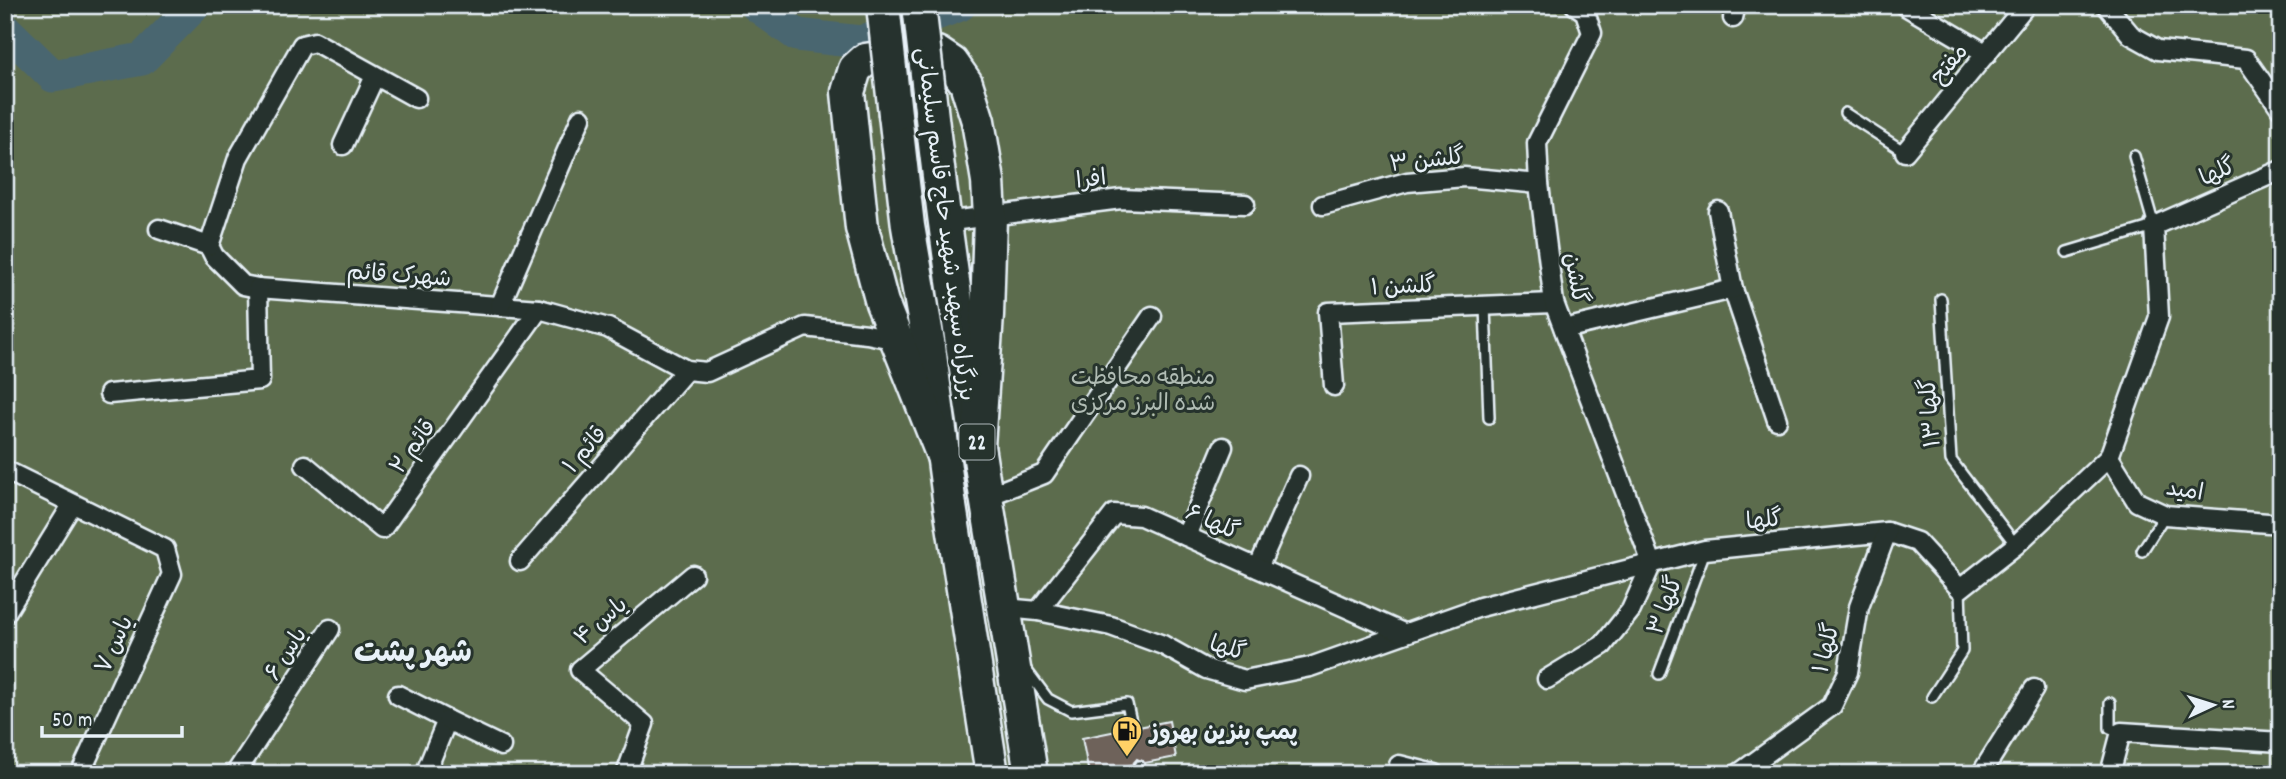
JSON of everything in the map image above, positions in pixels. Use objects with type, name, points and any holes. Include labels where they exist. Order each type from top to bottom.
[{"type":"highway","name":"بزرگراه سپهبد شهید حاج قاسم سلیمانی","points":[[883,5],[908,226],[929,347],[992,774]]},
{"type":"highway","name":"بزرگراه سپهبد شهید حاج قاسم سلیمانی","points":[[919,5],[944,222],[1031,774]]},
{"type":"highway","points":[[943,456],[882,303],[862,228],[848,92],[855,69],[865,60],[905,54],[937,53],[952,63],[966,83],[978,121],[988,181],[990,217],[978,446]]},
{"type":"street","name":"گلشن","points":[[1575,5],[1585,12],[1592,33],[1537,143],[1539,184],[1554,303],[1652,563]]},
{"type":"street","points":[[1904,5],[1987,54]]},
{"type":"street","name":"مفتح","points":[[1905,152],[2026,5]]},
{"type":"street","points":[[2106,5],[2131,36],[2158,50],[2246,59],[2281,109]]},
{"type":"street","points":[[159,229],[209,246],[239,158],[302,46],[315,43],[416,98]]},
{"type":"street","points":[[343,145],[375,76]]},
{"type":"street","points":[[500,306],[581,118]]},
{"type":"street","name":"گلها","points":[[2154,226],[2281,170]]},
{"type":"street","name":"گلشن ۳","points":[[1323,205],[1408,182],[1464,177],[1539,184]]},
{"type":"street","name":"افرا","points":[[944,222],[1121,199],[1245,204]]},
{"type":"street","points":[[1718,211],[1733,289],[1777,420]]},
{"type":"street","points":[[1961,589],[2016,545],[2109,457],[2159,317],[2154,226]]},
{"type":"street","name":"شهرک قائم","points":[[209,246],[243,285],[539,309],[608,328],[686,370]]},
{"type":"street","points":[[109,394],[260,380],[258,288]]},
{"type":"street","points":[[1564,329],[1733,289]]},
{"type":"street","name":"گلشن ۱","points":[[1334,386],[1328,312],[1554,303]]},
{"type":"street","name":"قائم ۲","points":[[305,465],[382,529],[539,309]]},
{"type":"street","points":[[986,497],[1044,474],[1152,316]]},
{"type":"street","points":[[686,370],[707,372],[805,327],[867,334],[929,347]]},
{"type":"street","name":"قائم ۱","points":[[520,561],[686,370]]},
{"type":"street","points":[[1186,536],[1223,447]]},
{"type":"street","name":"امید","points":[[2109,457],[2137,502],[2165,515],[2281,524]]},
{"type":"street","points":[[5,470],[72,505],[5,614]]},
{"type":"street","points":[[1258,568],[1299,476]]},
{"type":"street","name":"یاس ۷","points":[[72,505],[165,549],[172,574],[80,774]]},
{"type":"street","name":"گلها ۶","points":[[1038,611],[1114,514],[1141,516],[1403,633]]},
{"type":"street","name":"گلها","points":[[1005,608],[1038,611],[1111,626],[1163,645],[1206,669],[1245,680],[1310,667],[1480,607],[1705,550],[1887,532],[1917,542],[1961,589]]},
{"type":"street","name":"گلها ۱","points":[[1738,774],[1832,706],[1848,673],[1859,607],[1887,532]]},
{"type":"street","points":[[1546,678],[1603,645],[1631,610],[1652,563]]},
{"type":"street","name":"یاس ۴","points":[[626,774],[644,724],[580,670],[693,575]]},
{"type":"street","name":"یاس ۶","points":[[235,774],[330,629]]},
{"type":"street","points":[[1981,774],[2034,689]]},
{"type":"street","points":[[398,695],[501,746]]},
{"type":"street","points":[[425,774],[447,720]]},
{"type":"street","points":[[2110,774],[2121,732],[2281,742]]},
{"type":"street","points":[[1399,765],[1435,774]]},
{"type":"lane","points":[[1845,114],[1905,152]]},
{"type":"lane","points":[[2067,252],[2154,226],[2134,156]]},
{"type":"lane","name":"گلها ۱۳","points":[[1941,299],[1951,460],[2016,545]]},
{"type":"lane","points":[[1485,306],[1489,418]]},
{"type":"lane","points":[[2142,551],[2165,515]]},
{"type":"lane","name":"گلها ۳","points":[[1659,674],[1705,550]]},
{"type":"lane","points":[[1932,697],[1962,651],[1961,589]]},
{"type":"lane","points":[[1012,650],[1048,699],[1071,711],[1127,704],[1132,726]]},
{"type":"lane","points":[[2110,703],[2110,729],[2121,732]]},
{"type":"green space","name":"منطقه محافظت شده البرز مرکزی","points":[[5,5],[2281,5],[2281,774],[5,774]]},
{"type":"building","points":[[1169,721],[1176,757],[1145,763],[1137,759],[1132,765],[1089,774],[1082,738],[1126,729],[1133,733],[1139,727]]},
{"type":"waterway","points":[[5,29],[53,76],[142,59],[195,5]]},
{"type":"waterway","points":[[756,5],[797,35],[861,42],[960,5]]},
{"type":"place","name":"پمپ بنزین بهروز","points":[[1127,758]]},
{"type":"district","name":"شهر پشت","points":[[413,651]]}]
